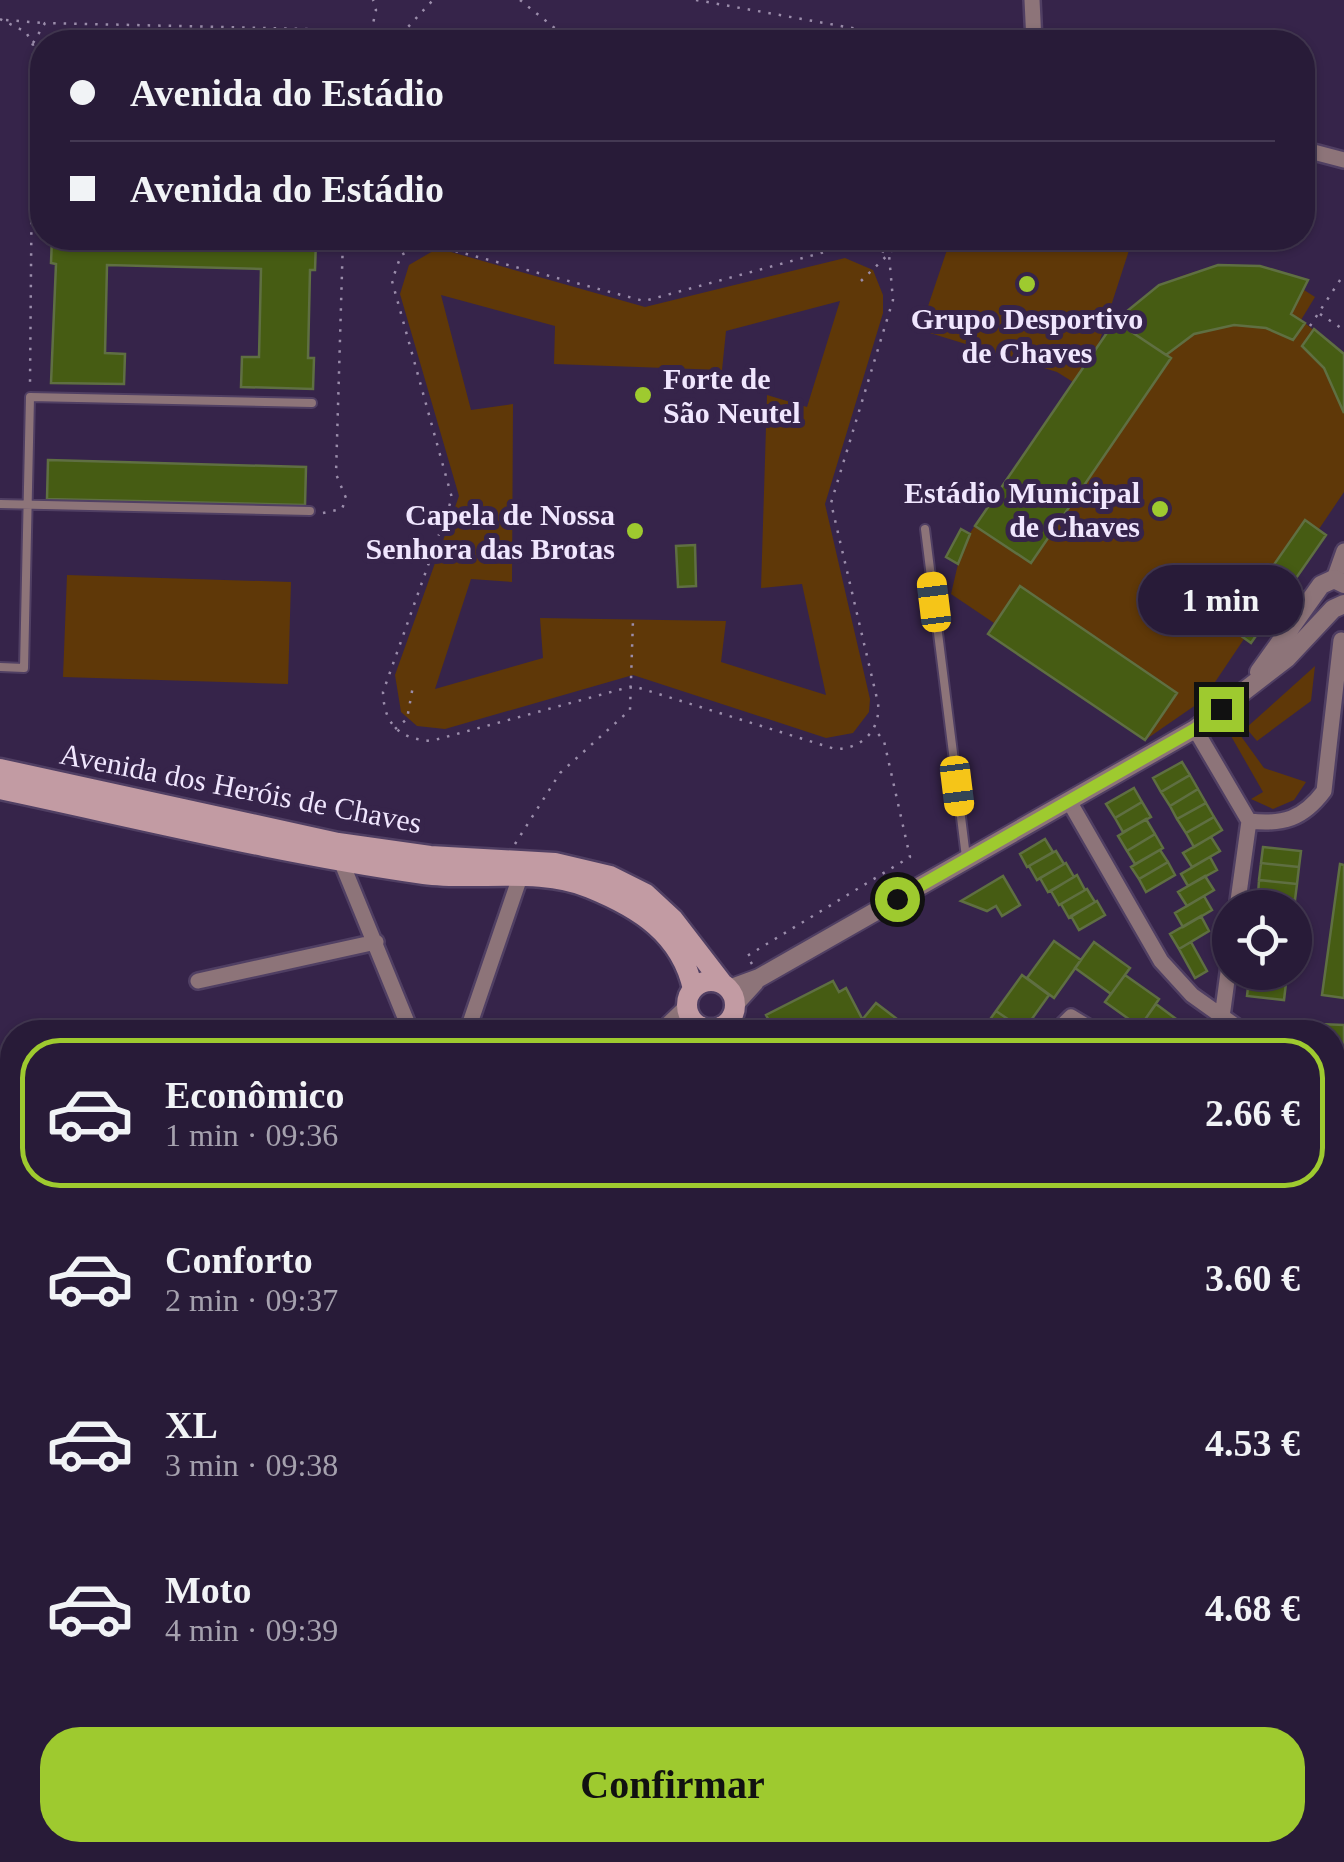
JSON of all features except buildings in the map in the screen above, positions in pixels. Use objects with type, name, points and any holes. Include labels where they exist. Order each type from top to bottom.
[{"type":"main road","name":"Avenida dos Heróis de Chaves","points":[[0,769],[338,843],[430,856],[519,859],[597,872],[631,885],[658,904],[689,936],[708,1016]]},
{"type":"main road","name":"Avenida dos Heróis de Chaves","points":[[0,789],[341,861],[430,875],[520,876],[586,886],[641,912],[677,948],[708,1016]]},
{"type":"main road","points":[[371,1862],[403,1862]]},
{"type":"street","points":[[1032,0],[1033,30]]},
{"type":"street","points":[[1315,152],[1344,160]]},
{"type":"street","points":[[1250,685],[1306,601],[1318,594],[1321,584],[1339,582],[1344,551]]},
{"type":"street","points":[[1318,594],[1324,606],[1338,606]]},
{"type":"street","points":[[708,1016],[759,978],[1195,729],[1287,658],[1338,606]]},
{"type":"street","points":[[1248,822],[1285,822],[1312,807],[1324,790],[1341,640]]},
{"type":"street","points":[[1195,729],[1248,822],[1239,890]]},
{"type":"street","points":[[1069,801],[1161,961],[1192,995],[1228,1020]]},
{"type":"street","points":[[341,861],[406,1020]]},
{"type":"street","points":[[470,1020],[520,876]]},
{"type":"street","points":[[198,981],[376,942]]},
{"type":"street","points":[[1222,1016],[1226,990]]},
{"type":"lane","points":[[0,667],[24,668],[24,504],[30,397],[312,403]]},
{"type":"lane","points":[[0,504],[310,511]]},
{"type":"lane","points":[[924,529],[966,860]]},
{"type":"path","points":[[372,30],[376,10],[373,0]]},
{"type":"path","points":[[405,30],[433,0]]},
{"type":"path","points":[[520,0],[557,30]]},
{"type":"path","points":[[696,0],[868,30]]},
{"type":"path","points":[[2,20],[311,30]]},
{"type":"path","points":[[2,20],[26,32],[30,39]]},
{"type":"path","points":[[41,30],[44,24]]},
{"type":"path","points":[[30,397],[32,250]]},
{"type":"path","points":[[310,511],[330,514],[342,508],[346,498],[336,474],[343,250]]},
{"type":"path","points":[[412,250],[401,256],[392,281],[394,296],[452,498],[383,692],[384,710],[395,730],[412,740],[431,740],[632,686],[836,750],[851,750],[874,729],[878,703],[832,504],[893,300],[888,255]]},
{"type":"path","points":[[459,250],[644,301],[831,250]]},
{"type":"path","points":[[880,250],[888,255]]},
{"type":"path","points":[[862,281],[893,250]]},
{"type":"path","points":[[1310,326],[1344,274]]},
{"type":"path","points":[[1318,313],[1344,330]]},
{"type":"path","points":[[514,845],[560,773],[630,710],[634,620]]},
{"type":"path","points":[[395,730],[406,719],[414,686]]},
{"type":"path","points":[[759,978],[747,956],[910,856],[884,741],[874,729]]},
{"type":"shaded area","name":"Estádio Municipal de Chaves","points":[[947,250],[1129,250],[1099,343],[1142,298],[1192,273],[1219,267],[1248,267],[1308,280],[1304,290],[1315,297],[1301,320],[1344,354],[1344,492],[1319,529],[1326,535],[1292,583],[1304,592],[1279,602],[1251,643],[1244,639],[1203,700],[1145,740],[988,634],[994,623],[951,594],[958,564],[946,557],[961,529],[970,533],[1073,382],[1057,372],[920,330]]},
{"type":"shaded area","points":[[433,251],[451,252],[645,307],[845,258],[873,270],[883,295],[883,313],[825,504],[870,699],[869,712],[853,733],[826,738],[633,675],[445,729],[417,726],[401,712],[395,675],[459,496],[400,294],[409,265]],"holes":[[[441,295],[555,326],[554,364],[722,370],[726,331],[840,301],[807,407],[767,395],[761,588],[802,584],[826,695],[721,662],[726,621],[540,618],[543,658],[435,689],[471,579],[512,582],[513,404],[471,410]]]},
{"type":"shaded area","points":[[67,575],[291,582],[288,684],[63,677]]},
{"type":"shaded area","points":[[1315,666],[1311,701],[1257,741],[1246,728]]},
{"type":"shaded area","points":[[1238,732],[1264,768],[1306,782],[1294,800],[1273,809],[1251,799],[1263,792],[1231,736]]},
{"type":"place","name":"Grupo Desportivo de Chaves","points":[[1027,284]]},
{"type":"place","name":"Forte de São Neutel","points":[[643,395]]},
{"type":"place","name":"Estádio Municipal de Chaves","points":[[1160,509]]},
{"type":"place","name":"Capela de Nossa Senhora das Brotas","points":[[635,531]]},
{"type":"route","points":[[897,899],[1195,729],[1221,709]]}]
